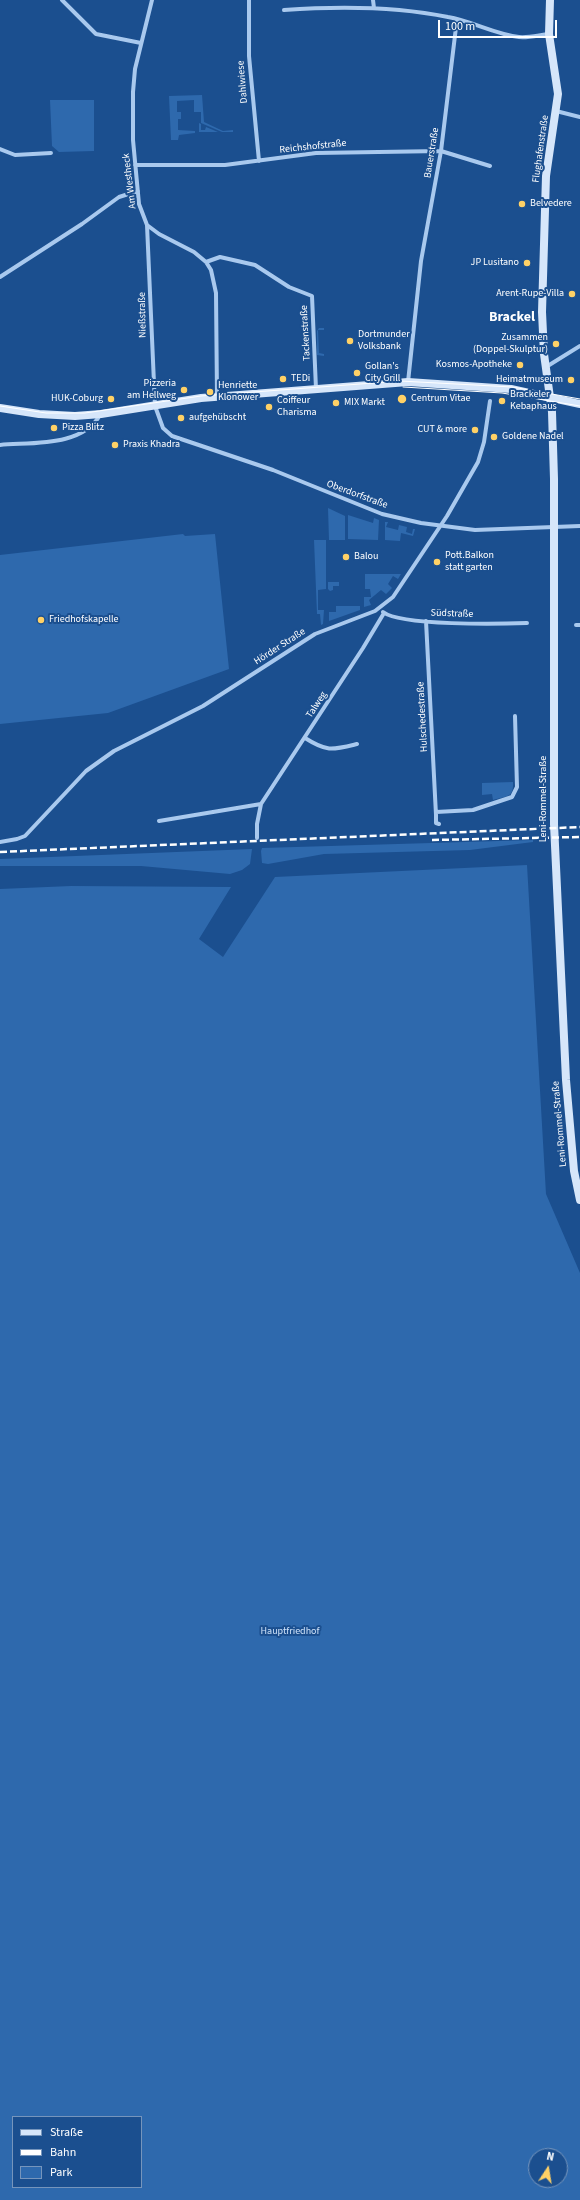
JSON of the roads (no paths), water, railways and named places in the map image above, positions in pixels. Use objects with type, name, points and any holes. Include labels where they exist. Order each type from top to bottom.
[{"type":"main road","name":"Flughafenstraße","points":[[550,0],[549,34],[557,88],[556,111],[549,151],[545,193],[542,312],[546,368],[550,398]]},
{"type":"main road","points":[[0,408],[54,415],[101,414],[217,397],[408,382],[512,389],[580,404]]},
{"type":"main road","name":"Leni-Rommel-Straße","points":[[550,398],[552,418],[555,528],[554,800],[556,902],[567,1088],[574,1171],[580,1200]]},
{"type":"street","points":[[62,0],[96,34],[142,43]]},
{"type":"street","name":"Am Westheck","points":[[147,225],[142,216],[135,165],[133,92],[152,0]]},
{"type":"street","name":"Dahlwiese","points":[[249,0],[249,56],[259,162]]},
{"type":"street","points":[[373,0],[374,8]]},
{"type":"street","points":[[284,10],[331,6],[374,8],[449,17],[518,37],[549,34]]},
{"type":"street","name":"Bauerstraße","points":[[408,382],[421,261],[441,151],[457,19]]},
{"type":"street","points":[[556,111],[580,117]]},
{"type":"street","points":[[0,149],[16,155],[52,153]]},
{"type":"street","name":"Reichshofstraße","points":[[135,165],[206,166],[259,162],[305,155],[348,151],[441,151],[490,166]]},
{"type":"street","points":[[0,277],[82,224],[119,197],[138,191]]},
{"type":"street","points":[[147,225],[159,234],[194,252],[206,262],[214,279],[216,293],[217,397]]},
{"type":"street","name":"Nießstraße","points":[[147,225],[155,406]]},
{"type":"street","name":"Tackenstraße","points":[[206,262],[220,257],[255,265],[289,288],[312,296],[316,389]]},
{"type":"street","points":[[546,368],[580,346]]},
{"type":"street","name":"Hörder Straße","points":[[0,842],[25,836],[86,771],[114,751],[203,706],[315,634],[380,608],[393,597],[439,527],[478,462],[484,442],[490,401]]},
{"type":"street","name":"Oberdorfstraße","points":[[155,406],[163,428],[172,436],[272,470],[382,514],[439,527],[476,530],[580,526]]},
{"type":"street","points":[[0,445],[48,441],[80,435],[91,428],[101,414]]},
{"type":"street","points":[[380,608],[384,613]]},
{"type":"street","name":"Südstraße","points":[[384,613],[395,617],[426,621],[527,623]]},
{"type":"street","name":"Talweg","points":[[256,838],[261,804],[364,648],[384,613]]},
{"type":"street","name":"Hulschedestraße","points":[[426,621],[436,823],[439,824]]},
{"type":"street","points":[[436,812],[473,810],[512,797],[516,787],[515,716]]},
{"type":"street","points":[[305,738],[321,748],[340,748],[357,744]]},
{"type":"street","points":[[159,820],[261,804]]},
{"type":"tram line","points":[[0,406],[46,413],[85,413],[201,396],[400,381],[512,387],[580,399]]},
{"type":"tram line","points":[[403,387],[502,393],[580,406]]},
{"type":"railway","points":[[0,852],[580,827]]},
{"type":"railway","points":[[432,840],[580,837]]},
{"type":"place","name":"Belvedere","points":[[522,204]]},
{"type":"place","name":"JP Lusitano","points":[[527,263]]},
{"type":"place","name":"Arent-Rupe-Villa","points":[[572,294]]},
{"type":"place","name":"Dortmunder Volksbank","points":[[350,341]]},
{"type":"place","name":"Zusammen (Doppel-Skulptur)","points":[[556,344]]},
{"type":"place","name":"Kosmos-Apotheke","points":[[520,365]]},
{"type":"place","name":"Gollan's City Grill","points":[[357,373]]},
{"type":"place","name":"TEDi","points":[[283,379]]},
{"type":"place","name":"Heimatmuseum","points":[[571,380]]},
{"type":"place","name":"Pizzeria am Hellweg","points":[[184,390]]},
{"type":"place","name":"Henriette Klonower","points":[[210,392]]},
{"type":"place","name":"HUK-Coburg","points":[[111,399]]},
{"type":"place","name":"Centrum Vitae","points":[[402,399]]},
{"type":"place","name":"Brackeler Kebaphaus","points":[[502,401]]},
{"type":"place","name":"MIX Markt","points":[[336,403]]},
{"type":"place","name":"Coiffeur Charisma","points":[[269,407]]},
{"type":"place","name":"aufgehübscht","points":[[181,418]]},
{"type":"place","name":"Pizza Blitz","points":[[54,428]]},
{"type":"place","name":"CUT & more","points":[[475,430]]},
{"type":"place","name":"Goldene Nadel","points":[[494,437]]},
{"type":"place","name":"Praxis Khadra","points":[[115,445]]},
{"type":"place","name":"Balou","points":[[346,557]]},
{"type":"place","name":"Pott.Balkon statt garten","points":[[437,562]]},
{"type":"place","name":"Friedhofskapelle","points":[[41,620]]},
{"type":"district","name":"Brackel","points":[[512,318]]},
{"type":"park label","name":"Hauptfriedhof","points":[[290,1632]]}]
